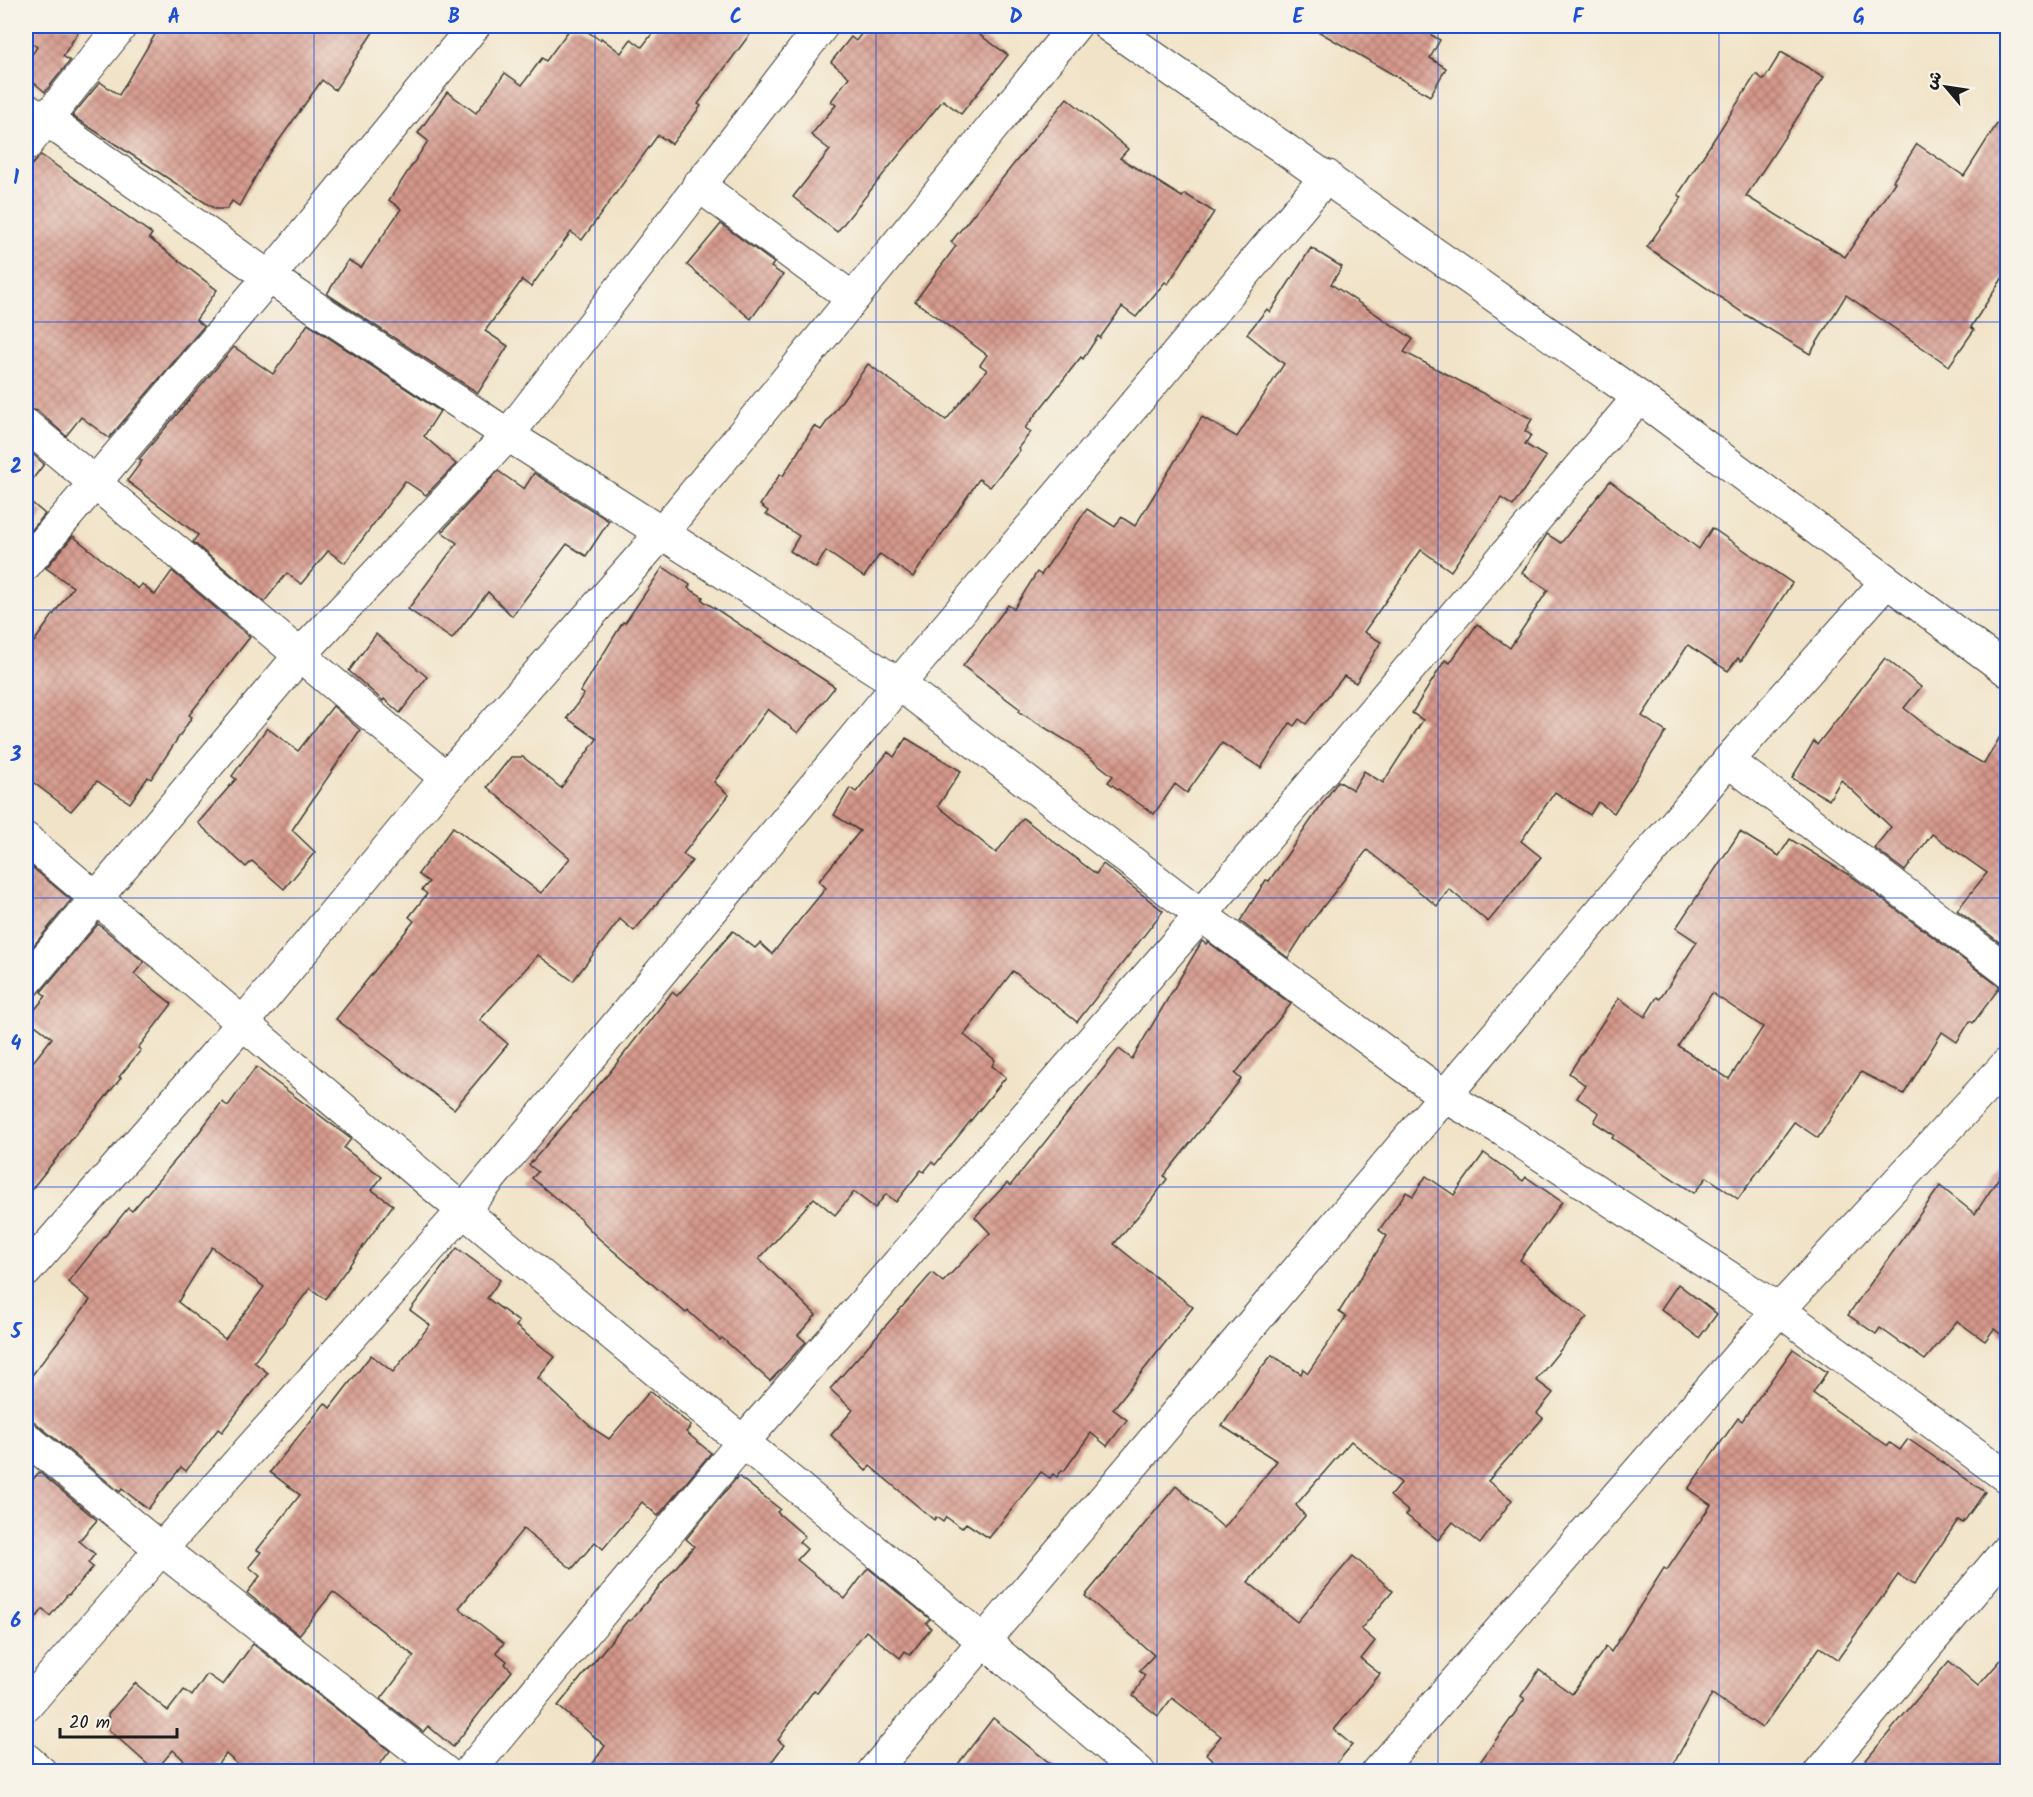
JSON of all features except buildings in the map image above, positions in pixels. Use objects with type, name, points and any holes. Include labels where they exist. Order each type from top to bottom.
[{"type":"street","points":[[26,145],[36,115],[121,26]]},
{"type":"street","points":[[26,564],[269,277],[474,26]]},
{"type":"street","points":[[26,982],[301,654],[508,435],[822,26]]},
{"type":"street","points":[[26,1271],[244,1022],[446,778],[662,532],[1075,26]]},
{"type":"street","points":[[1109,26],[1327,176],[1639,397],[2007,671]]},
{"type":"street","points":[[36,115],[269,277],[508,435],[899,684],[1201,915],[1446,1097],[1503,1130],[1779,1310],[2007,1478]]},
{"type":"street","points":[[26,1706],[161,1549],[463,1211],[899,684],[1327,176]]},
{"type":"street","points":[[698,185],[852,298]]},
{"type":"street","points":[[469,1772],[743,1442],[1201,915],[1639,397]]},
{"type":"street","points":[[26,425],[446,778]]},
{"type":"street","points":[[873,1772],[1728,761],[1886,582]]},
{"type":"street","points":[[1728,761],[2007,971]]},
{"type":"street","points":[[26,839],[244,1022],[463,1211],[985,1640],[1139,1772]]},
{"type":"street","points":[[1377,1772],[1779,1310],[2007,1062]]},
{"type":"street","points":[[26,1438],[161,1549],[445,1772]]},
{"type":"street","points":[[1821,1772],[2007,1550]]},
{"type":"street","points":[[26,1759],[41,1772]]}]
